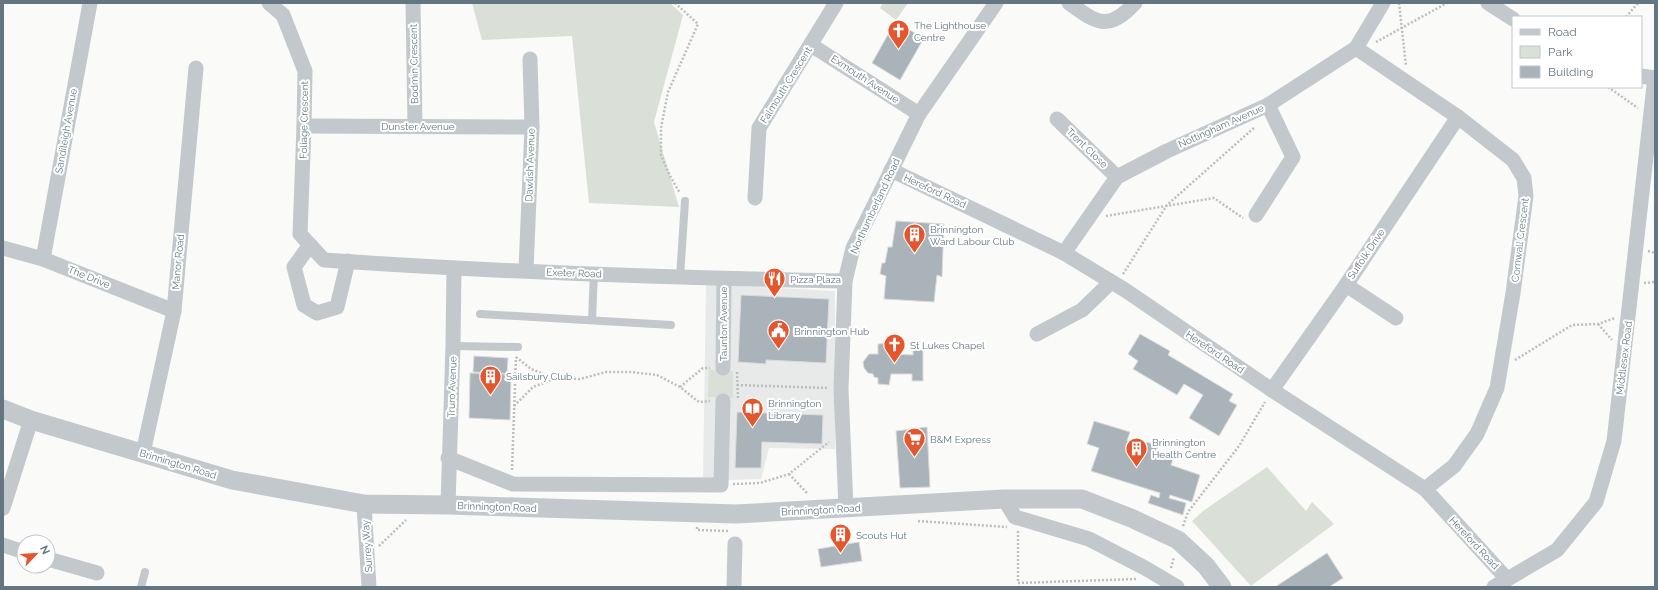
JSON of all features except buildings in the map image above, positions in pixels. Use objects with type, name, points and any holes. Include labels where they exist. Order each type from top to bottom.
[{"type":"street","name":"Sandileigh Avenue","points":[[43,259],[90,3]]},
{"type":"street","name":"Foliage Crescent","points":[[269,3],[283,14],[305,71],[300,234],[310,244]]},
{"type":"street","name":"Bodmin Crescent","points":[[413,3],[415,125]]},
{"type":"street","name":"Falmouth Crescent","points":[[756,198],[759,128],[836,3]]},
{"type":"street","name":"Northumberland Road","points":[[846,508],[841,389],[845,281],[853,248],[919,114],[996,3]]},
{"type":"street","points":[[1068,3],[1099,22],[1111,22],[1125,13],[1135,3]]},
{"type":"street","name":"Nottingham Avenue","points":[[1064,253],[1117,177],[1167,151],[1269,109],[1358,50],[1383,3]]},
{"type":"street","points":[[1488,3],[1512,18]]},
{"type":"street","name":"Exmouth Avenue","points":[[811,45],[919,114]]},
{"type":"street","name":"Cornwall Crescent","points":[[1358,50],[1458,117],[1513,160],[1524,178],[1526,196],[1513,293],[1497,388],[1478,434],[1454,466],[1425,489]]},
{"type":"street","name":"Dawlish Avenue","points":[[526,270],[532,127],[530,59]]},
{"type":"street","name":"Manor Road","points":[[143,453],[174,312],[196,68]]},
{"type":"street","points":[[1642,76],[1655,78]]},
{"type":"street","name":"Middlesex Road","points":[[1494,587],[1557,550],[1596,502],[1614,442],[1655,78]]},
{"type":"street","points":[[1256,215],[1293,157],[1269,109]]},
{"type":"street","name":"Suffolk Drive","points":[[1272,390],[1346,285],[1458,117]]},
{"type":"street","name":"Trent Close","points":[[1057,119],[1117,177]]},
{"type":"street","name":"Dunster Avenue","points":[[304,126],[415,125],[532,127]]},
{"type":"street","name":"Hereford Road","points":[[891,170],[1064,253],[1114,283],[1272,390],[1425,489],[1507,579]]},
{"type":"street","points":[[310,244],[294,267],[304,305],[316,313],[337,307],[348,261]]},
{"type":"street","name":"Exeter Road","points":[[310,244],[324,260],[454,269],[526,270],[724,279],[845,281]]},
{"type":"street","name":"The Drive","points":[[3,248],[43,259],[174,312]]},
{"type":"street","name":"Truro Avenue","points":[[448,505],[454,269]]},
{"type":"street","name":"Taunton Avenue","points":[[723,368],[724,279]]},
{"type":"street","points":[[1037,334],[1082,310],[1114,283]]},
{"type":"street","points":[[1346,285],[1396,318]]},
{"type":"street","points":[[448,458],[513,484],[721,484],[723,401]]},
{"type":"street","name":"Brinnington Road","points":[[3,409],[31,420],[232,480],[364,504],[448,505],[736,514],[1004,499],[1082,499],[1131,518],[1178,540],[1206,566],[1222,587]]},
{"type":"street","points":[[3,508],[31,420]]},
{"type":"street","points":[[1004,499],[1015,517],[1089,539],[1169,582]]},
{"type":"street","name":"Surrey Way","points":[[364,504],[369,587]]},
{"type":"street","points":[[734,544],[734,587]]},
{"type":"street","points":[[3,545],[16,549]]},
{"type":"street","points":[[56,560],[97,573]]},
{"type":"lane","points":[[680,277],[685,201]]},
{"type":"lane","points":[[592,320],[594,273]]},
{"type":"lane","points":[[480,314],[671,325]]},
{"type":"lane","points":[[453,346],[518,347]]},
{"type":"lane","points":[[141,587],[145,572]]},
{"type":"path","points":[[675,3],[698,24],[668,92],[661,128],[661,154],[670,176],[685,201]]},
{"type":"path","points":[[1399,3],[1407,82]]},
{"type":"path","points":[[1358,50],[1447,3]]},
{"type":"path","points":[[1627,16],[1638,3]]},
{"type":"path","points":[[1609,88],[1651,117]]},
{"type":"path","points":[[1114,283],[1167,204],[1269,109]]},
{"type":"path","points":[[1088,219],[1167,204],[1214,198],[1250,223],[1256,215]]},
{"type":"path","points":[[1500,369],[1572,325],[1598,324],[1629,313]]},
{"type":"path","points":[[513,484],[511,466],[516,356],[518,347]]},
{"type":"path","points":[[516,356],[531,368],[554,378],[580,379],[606,372],[631,372],[657,375],[680,387],[699,402],[723,401]]},
{"type":"path","points":[[680,387],[703,368],[723,368]]},
{"type":"path","name":"Taunton Avenue","points":[[723,368],[737,368],[738,401],[723,401]]},
{"type":"path","points":[[514,406],[533,387],[554,378]]},
{"type":"path","points":[[737,385],[841,389]]},
{"type":"path","points":[[1018,518],[1018,583],[1169,582],[1178,540],[1188,512],[1239,446],[1272,390]]},
{"type":"path","points":[[721,484],[760,483],[790,474],[842,432]]},
{"type":"path","points":[[790,474],[822,510]]},
{"type":"path","points":[[917,504],[918,521],[1005,527],[1012,526],[1018,518]]},
{"type":"path","points":[[367,547],[381,545],[408,518],[408,505]]},
{"type":"path","points":[[697,530],[730,531],[734,533],[735,536],[734,544]]},
{"type":"shaded area","points":[[706,284],[835,291],[835,449],[769,448],[761,479],[703,481]]},
{"type":"green space","points":[[472,3],[670,3],[683,15],[654,122],[679,207],[589,203],[572,36],[482,40]]},
{"type":"green space","points":[[883,3],[908,3],[896,20],[880,8]]},
{"type":"green space","points":[[709,370],[733,371],[733,398],[708,397]]},
{"type":"green space","points":[[1267,467],[1306,511],[1312,502],[1334,524],[1251,586],[1192,521],[1203,511]]},
{"type":"place","name":"The Lighthouse Centre","points":[[898,50]]},
{"type":"place","name":"Brinnington Ward Labour Club","points":[[914,254]]},
{"type":"place","name":"Pizza Plaza","points":[[774,298]]},
{"type":"place","name":"Brinnington Hub","points":[[778,350]]},
{"type":"place","name":"St Lukes Chapel","points":[[894,364]]},
{"type":"place","name":"Sailsbury Club","points":[[490,396]]},
{"type":"place","name":"Brinnington Library","points":[[753,428]]},
{"type":"place","name":"B&M Express","points":[[914,458]]},
{"type":"place","name":"Brinnington Health Centre","points":[[1136,468]]},
{"type":"place","name":"Scouts Hut","points":[[840,554]]}]
